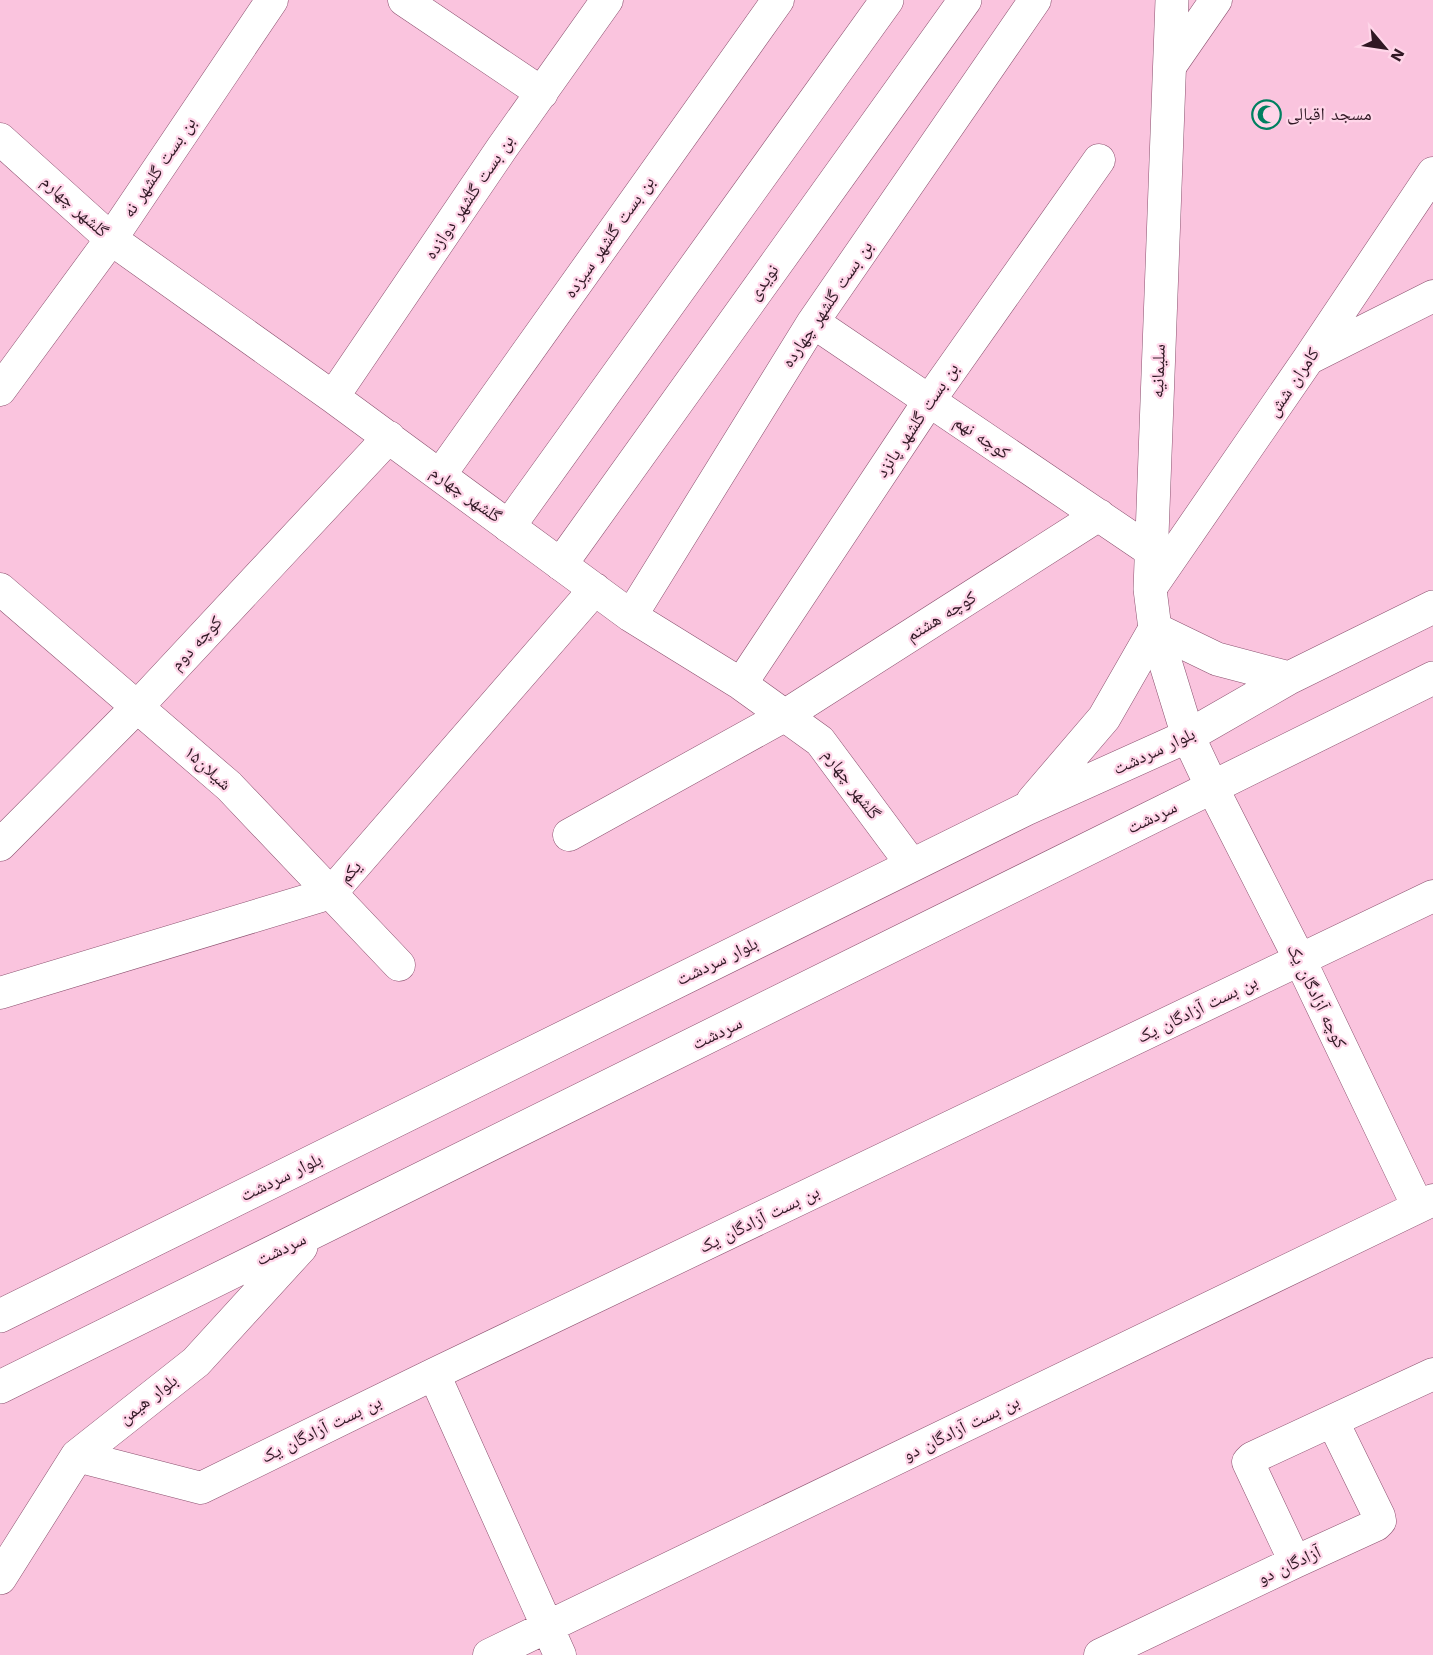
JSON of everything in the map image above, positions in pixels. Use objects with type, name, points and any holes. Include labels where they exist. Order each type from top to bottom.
[{"type":"main road","points":[[509,526],[886,0]]},
{"type":"main road","name":"نویدی","points":[[561,564],[964,0]]},
{"type":"main road","name":"سلیمانیه","points":[[1172,0],[1150,589],[1155,629],[1188,736],[1212,787]]},
{"type":"main road","name":"بلوار سردشت","points":[[0,1316],[1026,809],[1188,736],[1289,678],[1433,608]]},
{"type":"main road","points":[[1026,809],[1104,718],[1155,629],[1217,659],[1289,678]]},
{"type":"main road","name":"سردشت","points":[[0,1387],[1433,678]]},
{"type":"main road","name":"بلوار هیمن","points":[[0,1578],[77,1456],[196,1362],[313,1233]]},
{"type":"street","name":"بن بست گلشهر نه","points":[[0,390],[111,239],[273,0]]},
{"type":"street","points":[[404,0],[542,93]]},
{"type":"street","name":"بن بست گلشهر دوازده","points":[[333,397],[608,0]]},
{"type":"street","name":"بن بست گلشهر سیزده","points":[[440,475],[778,0]]},
{"type":"street","name":"بن بست گلشهر چهارده","points":[[631,615],[813,322],[1035,0]]},
{"type":"street","points":[[1171,65],[1216,0]]},
{"type":"street","name":"گلشهر چهارم","points":[[0,139],[111,239],[333,397],[631,615],[741,684],[820,741],[912,865]]},
{"type":"street","name":"بن بست گلشهر پانزد","points":[[741,684],[928,400],[1099,160]]},
{"type":"street","name":"کامران شش","points":[[1150,589],[1433,173]]},
{"type":"street","points":[[1309,358],[1433,296]]},
{"type":"street","name":"کوچه نهم","points":[[813,322],[1151,551]]},
{"type":"street","name":"کوچه دوم","points":[[0,845],[138,706],[388,437]]},
{"type":"street","name":"کوچه هشتم","points":[[569,835],[783,716],[1099,515]]},
{"type":"street","name":"شیلان۱۵","points":[[0,589],[229,786],[399,965]]},
{"type":"street","name":"یکم","points":[[0,993],[331,893],[595,589]]},
{"type":"street","name":"کوچه آزادگان یک","points":[[1212,787],[1426,1204]]},
{"type":"street","name":"بن بست آزادگان یک","points":[[77,1456],[201,1488],[434,1374],[1433,896]]},
{"type":"street","name":"بن بست آزادگان دو","points":[[489,1655],[554,1641],[1426,1204]]},
{"type":"street","points":[[434,1374],[554,1641]]},
{"type":"street","points":[[1295,1562],[1248,1462],[1252,1458],[1433,1374]]},
{"type":"street","name":"آزادگان دو","points":[[1100,1655],[1376,1525],[1380,1521],[1333,1422]]},
{"type":"place","name":"مسجد اقبالی","points":[[1266,114]]}]
